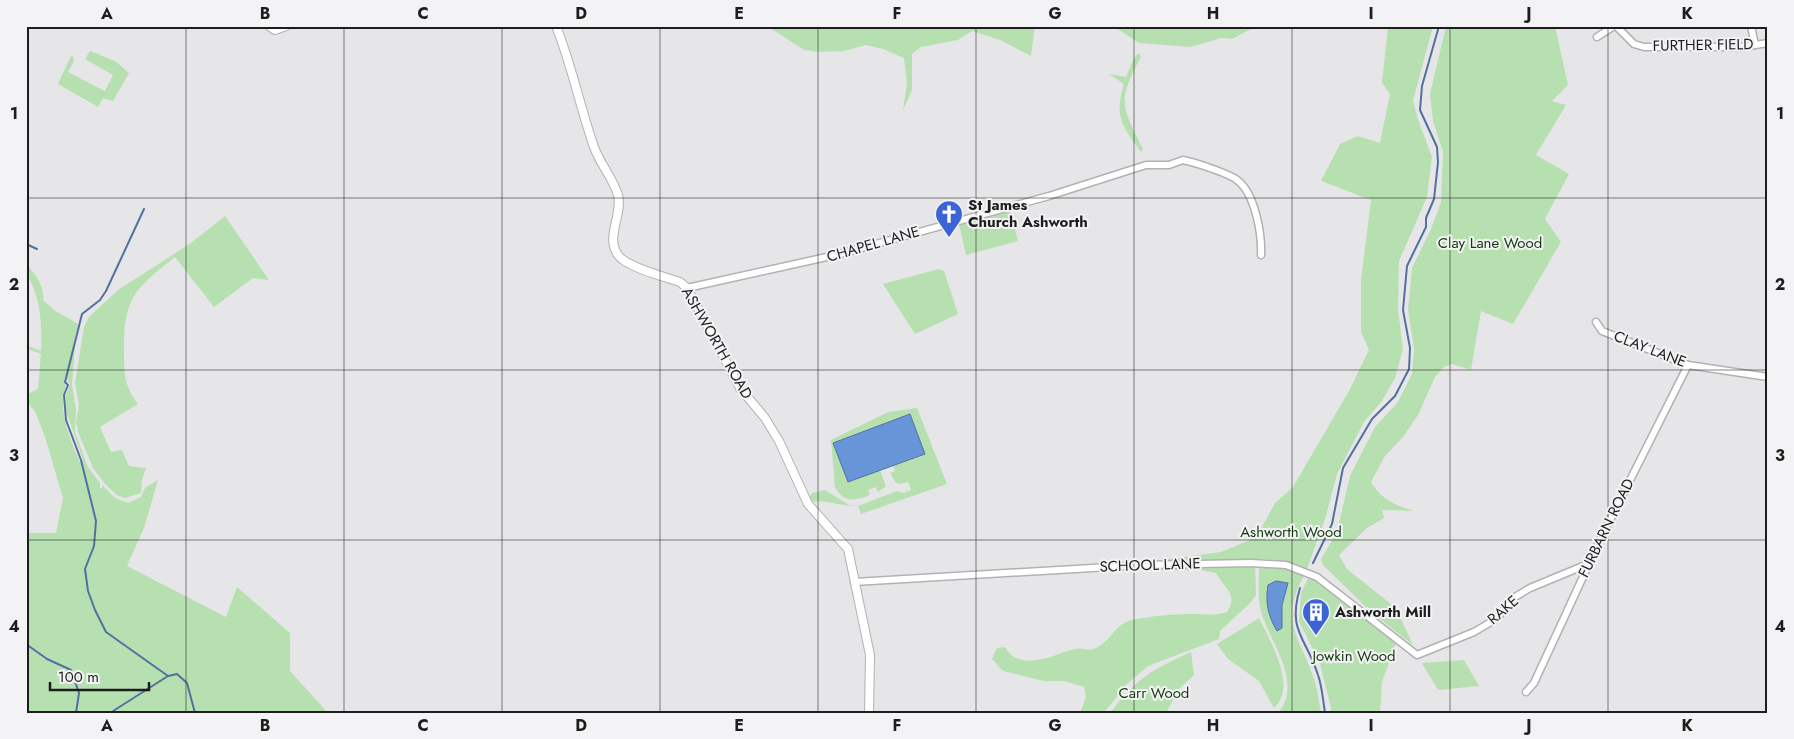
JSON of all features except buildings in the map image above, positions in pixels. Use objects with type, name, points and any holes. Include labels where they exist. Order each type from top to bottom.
[{"type":"street","points":[[269,26],[275,30],[286,26]]},
{"type":"street","name":"ASHWORTH ROAD","points":[[556,26],[580,95],[595,148],[619,198],[614,232],[616,253],[624,261],[680,282],[687,288],[740,388],[765,418],[778,441],[808,504],[848,549],[870,655],[869,713]]},
{"type":"street","points":[[1598,37],[1615,26]]},
{"type":"street","name":"FURTHER FIELD","points":[[1615,26],[1634,44],[1644,47],[1742,47],[1768,43]]},
{"type":"street","points":[[1751,26],[1755,45]]},
{"type":"street","name":"CHAPEL LANE","points":[[687,288],[840,254],[1050,196],[1146,165],[1170,165],[1183,160],[1238,180],[1254,205],[1262,238],[1261,255]]},
{"type":"street","name":"CLAY LANE","points":[[1596,322],[1602,331],[1688,365],[1768,377]]},
{"type":"street","name":"FURBARN ROAD","points":[[1526,692],[1534,683],[1588,564],[1688,365]]},
{"type":"street","name":"SCHOOL LANE","points":[[854,582],[908,577],[1143,565],[1272,563],[1299,569],[1317,577],[1416,655]]},
{"type":"street","name":"RAKE","points":[[1416,655],[1474,632],[1496,619],[1515,597],[1530,588],[1588,564]]},
{"type":"green space","points":[[767,26],[1035,26],[1031,56],[1000,40],[972,31],[958,40],[921,47],[912,54],[912,90],[903,110],[907,84],[904,58],[883,49],[866,45],[844,51],[821,52],[804,50]]},
{"type":"green space","points":[[1113,26],[1257,26],[1232,39],[1221,38],[1191,47],[1139,43]]},
{"type":"green space","name":"Ashworth Wood","points":[[1388,26],[1433,26],[1413,101],[1432,157],[1427,197],[1399,261],[1398,309],[1403,349],[1395,378],[1382,401],[1364,422],[1337,474],[1326,516],[1307,569],[1278,560],[1147,562],[1221,552],[1250,540],[1262,527],[1275,503],[1293,487],[1349,391],[1369,350],[1361,332],[1361,279],[1371,200],[1321,181],[1340,144],[1358,136],[1380,143],[1390,94],[1382,83]]},
{"type":"green space","name":"Clay Lane Wood","points":[[1446,26],[1555,26],[1568,85],[1552,101],[1566,105],[1536,155],[1569,174],[1545,219],[1561,242],[1513,324],[1481,311],[1471,370],[1452,364],[1444,367],[1435,377],[1418,415],[1403,437],[1385,456],[1371,482],[1384,498],[1414,511],[1382,510],[1384,518],[1367,528],[1339,555],[1347,569],[1396,608],[1413,645],[1371,612],[1323,565],[1321,559],[1337,532],[1350,476],[1375,427],[1398,402],[1412,374],[1414,349],[1408,309],[1412,268],[1431,229],[1441,202],[1443,152],[1433,121],[1430,94]]},
{"type":"green space","points":[[90,51],[115,61],[129,73],[113,101],[103,98],[98,107],[58,84],[71,56],[73,56],[74,61],[68,72],[105,91],[113,75],[85,59]]},
{"type":"green space","points":[[1139,53],[1141,57],[1128,84],[1125,103],[1126,112],[1143,149],[1141,152],[1125,128],[1120,113],[1124,84],[1109,74],[1126,77],[1134,58]]},
{"type":"green space","points":[[1010,210],[1018,241],[966,255],[959,224]]},
{"type":"green space","points":[[225,216],[269,280],[253,278],[214,307],[175,257],[150,278],[134,297],[126,320],[124,361],[128,386],[138,404],[100,427],[111,452],[122,450],[129,466],[146,468],[142,480],[141,493],[125,498],[117,495],[105,484],[93,468],[78,432],[76,422],[79,405],[75,383],[84,327],[89,317],[118,290],[191,243]]},
{"type":"green space","points":[[28,266],[41,286],[43,300],[54,310],[78,324],[73,344],[75,345],[72,384],[76,410],[75,432],[88,467],[100,483],[100,488],[102,489],[102,485],[115,498],[128,503],[141,497],[145,488],[158,480],[144,528],[127,566],[226,617],[237,587],[290,633],[290,671],[328,713],[26,713],[26,531],[28,533],[56,533],[63,498],[45,437],[35,411],[26,401],[26,395],[38,389],[41,354],[26,348],[26,345],[41,351],[41,321],[38,301],[26,273]],"holes":[[[65,376],[70,384],[66,396],[66,411],[83,460],[80,462],[69,434],[64,414]]]},
{"type":"green space","points":[[939,269],[944,271],[958,314],[915,334],[883,284]]},
{"type":"green space","points":[[917,408],[947,484],[861,514],[858,506],[897,491],[904,493],[911,490],[908,482],[896,483],[890,473],[895,471],[893,466],[925,454],[880,470],[886,486],[878,492],[876,487],[868,490],[870,495],[865,497],[850,499],[842,496],[835,487],[831,440],[888,412]]},
{"type":"green space","points":[[825,490],[849,505],[858,506],[813,502],[810,497],[812,493]]},
{"type":"green space","points":[[1255,564],[1256,595],[1220,631],[1219,639],[1148,666],[1127,684],[1104,713],[1080,713],[1086,697],[1084,687],[1064,681],[1044,681],[1003,671],[992,659],[997,648],[1005,647],[1011,655],[1028,661],[1047,658],[1076,649],[1093,649],[1104,643],[1126,622],[1147,617],[1227,612],[1231,596],[1216,573],[1200,570],[1146,571],[1146,568]]},
{"type":"green space","points":[[1259,564],[1289,568],[1305,574],[1297,591],[1292,618],[1294,630],[1315,682],[1321,713],[1278,713],[1285,701],[1287,677],[1260,609]],"holes":[[[1277,581],[1288,583],[1282,605],[1282,628]]]},
{"type":"green space","name":"Jowkin Wood","points":[[1309,576],[1331,590],[1396,643],[1382,682],[1380,713],[1330,713],[1331,708],[1320,664],[1299,621],[1301,593]]},
{"type":"green space","points":[[1259,618],[1275,651],[1283,676],[1281,699],[1274,708],[1259,681],[1228,659],[1217,644]]},
{"type":"green space","name":"Carr Wood","points":[[1191,652],[1194,675],[1179,689],[1166,713],[1110,713],[1129,691],[1146,676],[1165,664]]},
{"type":"green space","points":[[1464,660],[1479,686],[1438,690],[1422,663]]},
{"type":"water","points":[[910,414],[925,454],[848,482],[833,443]]},
{"type":"water","points":[[1276,581],[1288,583],[1282,605],[1282,628],[1277,631],[1271,620],[1267,603],[1268,585]]},
{"type":"waterway","points":[[1313,563],[1332,524],[1343,468],[1372,419],[1395,396],[1409,369],[1410,348],[1403,310],[1407,266],[1426,227],[1426,218],[1434,199],[1438,162],[1437,147],[1420,110],[1422,86],[1439,26]]},
{"type":"waterway","points":[[144,209],[106,291],[100,300],[82,314],[65,382],[68,385],[64,395],[66,420],[81,460],[96,521],[94,546],[85,569],[88,591],[95,610],[106,632],[168,676]]},
{"type":"waterway","points":[[26,244],[37,249]]},
{"type":"waterway","points":[[1300,588],[1296,614],[1297,624],[1319,679],[1325,713]]},
{"type":"waterway","points":[[26,644],[47,659],[71,670],[79,693],[76,713]]},
{"type":"waterway","points":[[110,713],[168,676],[177,674],[187,683],[195,713]]},
{"type":"place","name":"St James Church Ashworth","points":[[949,238]]},
{"type":"place","name":"Ashworth Mill","points":[[1316,636]]}]
